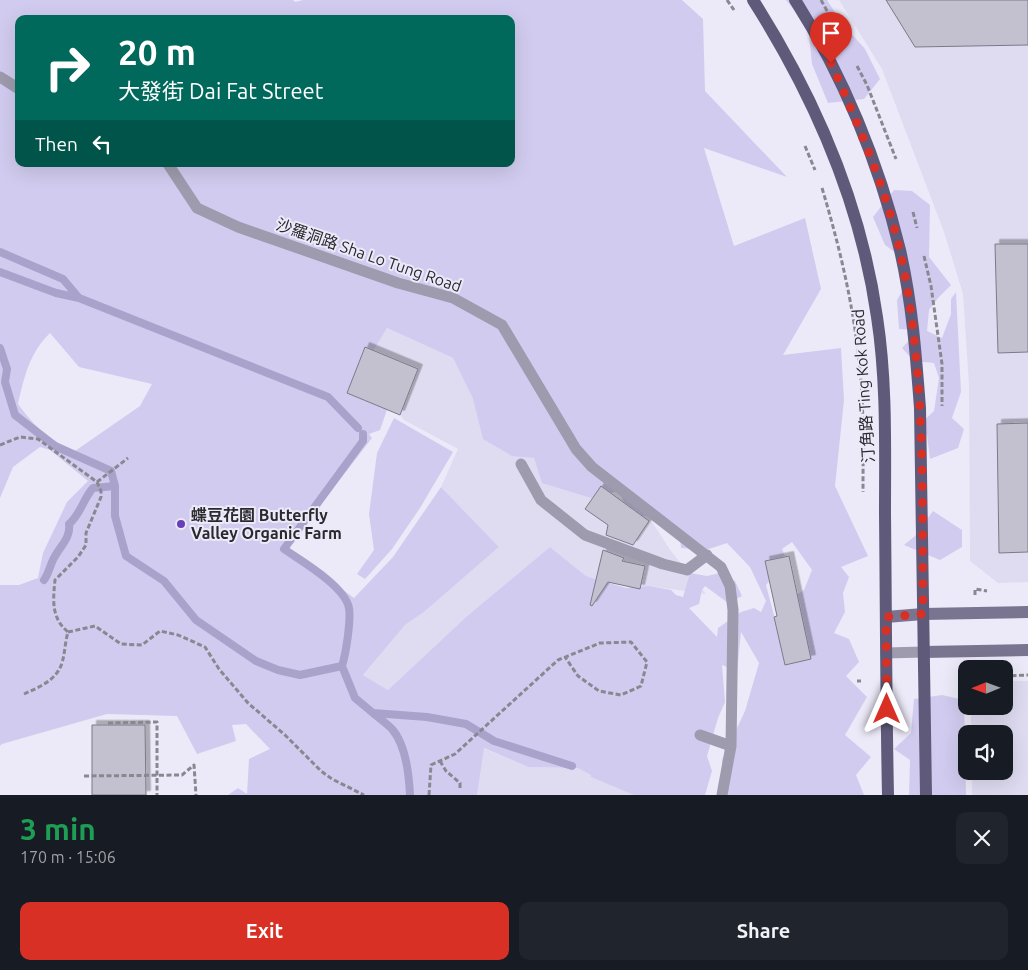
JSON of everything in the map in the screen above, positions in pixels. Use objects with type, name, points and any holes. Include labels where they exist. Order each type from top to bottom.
[{"type":"main road","name":"汀角路 Ting Kok Road","points":[[754,0],[779,40],[820,125],[849,200],[862,241],[877,317],[885,416],[888,795]]},
{"type":"main road","points":[[795,0],[831,63],[872,158],[900,250],[909,300],[916,349],[920,408],[926,795]]},
{"type":"street","points":[[886,617],[923,614],[1028,612]]},
{"type":"street","points":[[924,652],[1028,650]]},
{"type":"lane","points":[[0,77],[15,86]]},
{"type":"lane","name":"沙羅洞路 Sha Lo Tung Road","points":[[170,167],[196,208],[238,227],[398,283],[453,298],[502,325],[576,449],[592,467],[721,567],[730,586],[733,610],[731,746],[722,795]]},
{"type":"lane","points":[[521,464],[541,500],[585,535],[663,564],[687,570],[707,555]]},
{"type":"lane","points":[[886,653],[924,652]]},
{"type":"lane","points":[[700,735],[731,746]]},
{"type":"path","points":[[727,0],[738,18]]},
{"type":"path","points":[[804,142],[817,174]]},
{"type":"path","points":[[820,182],[839,243],[852,305],[860,371],[863,495]]},
{"type":"path","points":[[0,445],[20,437],[38,440],[98,483],[101,491],[101,497],[86,533],[86,545],[78,557],[55,580],[53,605],[60,625],[68,632]]},
{"type":"path","points":[[98,483],[128,458]]},
{"type":"path","points":[[68,632],[95,626],[121,644],[142,645],[160,631],[178,635],[205,647],[219,670],[248,704],[285,735],[321,771],[332,779],[364,795]]},
{"type":"path","points":[[24,694],[48,683],[62,664],[64,642],[68,632]]},
{"type":"path","points":[[429,795],[431,765],[455,754],[558,660],[565,657],[600,643],[631,642],[647,662],[641,686],[621,695],[599,691],[578,676],[565,657]]},
{"type":"path","points":[[1013,676],[1028,675]]},
{"type":"path","points":[[108,722],[157,722],[157,795]]},
{"type":"path","points":[[440,760],[446,771],[460,783],[460,789]]},
{"type":"path","points":[[84,776],[182,775],[194,765],[196,795]]},
{"type":"shaded area","points":[[0,0],[293,0],[295,2],[303,0],[682,0],[703,19],[705,91],[787,177],[704,148],[734,246],[805,218],[821,289],[783,355],[841,348],[844,400],[835,486],[868,556],[841,567],[849,577],[843,593],[845,612],[834,633],[849,639],[859,662],[846,676],[867,697],[845,735],[871,757],[856,775],[864,795],[726,795],[722,760],[745,711],[759,663],[741,632],[737,671],[722,665],[725,702],[718,718],[707,756],[712,771],[705,795],[634,795],[591,777],[591,775],[578,768],[528,767],[484,748],[477,795],[228,795],[238,788],[247,794],[249,759],[270,749],[246,724],[232,725],[236,741],[197,754],[177,716],[107,714],[0,746],[0,585],[19,585],[38,578],[43,553],[67,502],[88,481],[50,450],[40,447],[13,467],[0,498]],"holes":[[[387,328],[453,358],[473,399],[483,439],[512,456],[534,458],[542,483],[591,498],[619,491],[630,516],[654,516],[680,539],[681,548],[706,550],[727,543],[750,567],[766,601],[761,612],[754,608],[741,612],[718,628],[717,637],[689,608],[699,604],[702,590],[705,586],[728,603],[742,596],[735,581],[720,573],[707,576],[690,573],[683,597],[676,595],[671,590],[649,586],[626,588],[586,576],[550,547],[466,617],[388,690],[363,675],[405,625],[424,612],[499,547],[441,487],[393,557],[354,598],[287,548],[372,438],[369,434],[380,430],[391,398],[365,364]],[[50,333],[79,367],[152,384],[140,406],[75,451],[42,432],[18,404],[29,366],[37,348]],[[792,542],[812,570],[804,590],[785,602],[776,623],[766,585],[787,561],[782,549]]]},
{"type":"shaded area","points":[[786,0],[827,0],[841,22],[865,49],[880,79],[864,99],[828,103],[812,64],[809,35],[796,12]]},
{"type":"shaded area","points":[[839,0],[1028,0],[1028,582],[998,583],[970,561],[969,385],[963,294],[944,232],[882,69]]},
{"type":"shaded area","points":[[894,190],[912,191],[930,205],[929,257],[951,285],[929,310],[927,331],[942,338],[951,314],[951,299],[956,292],[961,392],[952,418],[964,429],[958,448],[930,459],[927,435],[915,429],[934,411],[939,378],[934,363],[914,361],[902,348],[919,330],[899,329],[897,300],[911,276],[907,261],[885,245],[873,217]]},
{"type":"shaded area","points":[[387,328],[453,358],[473,399],[517,444],[563,484],[601,486],[650,519],[671,551],[706,594],[649,586],[640,589],[586,576],[550,547],[466,617],[388,690],[363,675],[405,625],[424,612],[499,547],[441,487],[458,449],[404,420],[400,415],[347,393],[365,347]]},
{"type":"shaded area","points":[[394,418],[453,452],[420,508],[392,549],[365,579],[357,574],[374,550],[369,514],[377,453]]},
{"type":"shaded area","points":[[933,511],[962,530],[962,547],[940,560],[904,545],[915,536]]},
{"type":"shaded area","points":[[1013,681],[1028,681],[1028,795],[972,795],[972,780],[1013,780],[1013,725],[971,725],[971,715],[1013,715]]},
{"type":"shaded area","points":[[942,695],[958,699],[958,715],[964,715],[965,725],[958,725],[958,780],[966,780],[966,795],[909,795],[910,760],[894,749],[911,733],[914,699]]},
{"type":"shaded area","points":[[483,748],[528,767],[578,768],[636,795],[477,795]]},
{"type":"building","points":[[886,0],[1028,0],[1028,45],[915,47]]},
{"type":"building","points":[[995,244],[1028,244],[1028,352],[998,353]]},
{"type":"building","points":[[365,347],[418,369],[400,415],[347,393]]},
{"type":"building","points":[[1028,423],[1028,552],[999,553],[997,424]]},
{"type":"building","points":[[601,486],[649,521],[633,545],[606,535],[608,525],[585,509]]},
{"type":"building","points":[[603,550],[624,558],[622,561],[645,566],[640,589],[608,582],[592,606],[590,605]]},
{"type":"building","points":[[789,556],[811,659],[785,665],[774,617],[777,616],[765,561]]},
{"type":"building","points":[[92,725],[145,725],[146,795],[92,795]]},
{"type":"waterway","points":[[0,252],[63,279],[79,298],[328,397],[358,428]]},
{"type":"waterway","points":[[0,272],[56,293],[79,298]]},
{"type":"waterway","points":[[0,348],[7,369],[5,382],[15,415],[55,446],[111,471],[115,486],[115,516],[126,556],[164,581],[196,620],[256,661],[278,670],[300,675],[342,666],[355,698],[373,713],[427,717],[466,724],[494,741],[572,766]]},
{"type":"waterway","points":[[342,666],[349,621],[349,608],[346,600],[331,583],[284,549],[363,441],[363,434]]},
{"type":"waterway","points":[[44,580],[54,558],[67,538],[69,524],[93,488],[115,486]]},
{"type":"waterway","points":[[373,713],[392,729],[401,743],[408,769],[410,795]]},
{"type":"place","name":"蝶豆花園 Butterfly Valley Organic Farm","points":[[181,524]]},
{"type":"route","points":[[831,63],[872,158],[887,206],[900,250],[916,349],[920,408],[923,614],[886,617],[887,709]]}]
